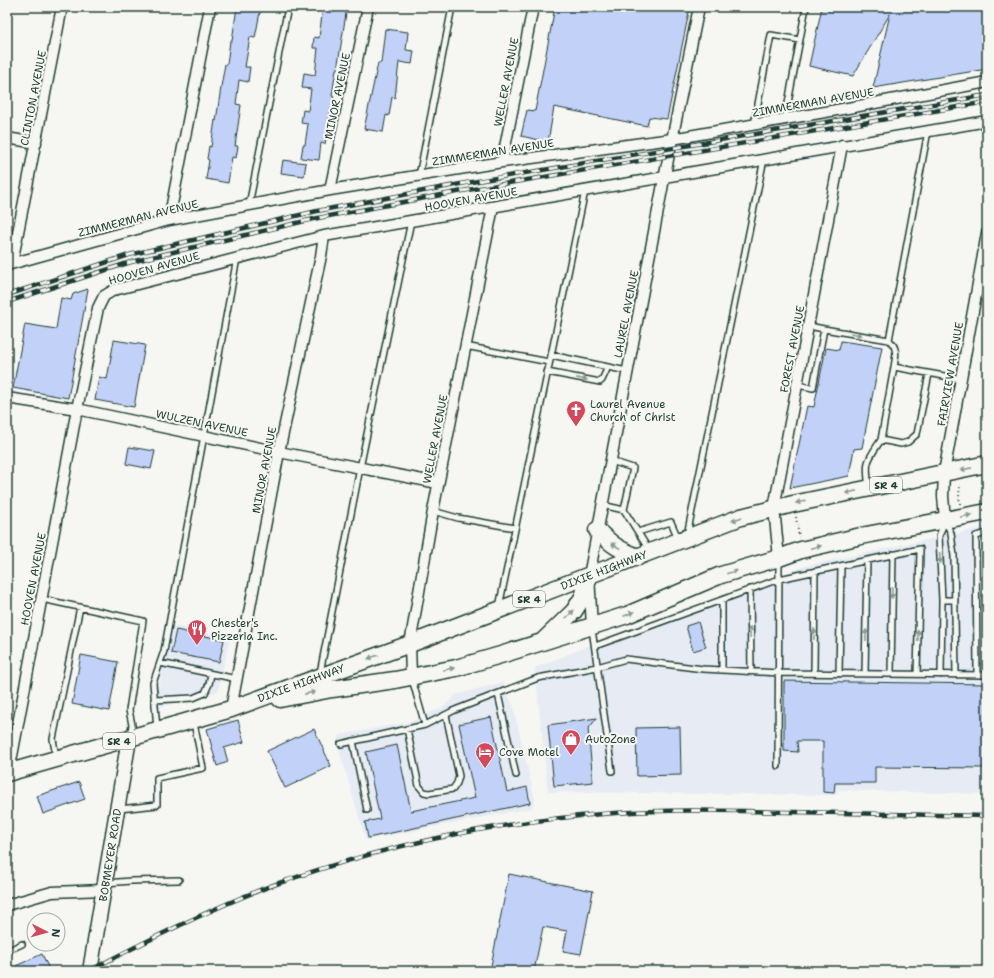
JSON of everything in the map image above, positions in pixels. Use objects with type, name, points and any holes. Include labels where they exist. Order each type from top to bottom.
[{"type":"main road","name":"DIXIE HIGHWAY","points":[[8,772],[129,739],[231,708],[410,644],[741,517],[774,508],[987,464]]},
{"type":"main road","name":"DIXIE HIGHWAY","points":[[231,708],[456,668],[627,615],[722,575],[801,550],[987,512]]},
{"type":"main road","points":[[598,530],[611,544],[624,551],[644,554]]},
{"type":"main road","points":[[543,642],[574,611],[583,597],[589,576]]},
{"type":"street","name":"CLINTON AVENUE","points":[[10,264],[36,143],[62,7]]},
{"type":"street","points":[[169,220],[210,7]]},
{"type":"street","name":"MINOR AVENUE","points":[[330,190],[368,7]]},
{"type":"street","name":"WELLER AVENUE","points":[[502,162],[533,7]]},
{"type":"street","name":"LAUREL AVENUE","points":[[592,626],[589,576],[664,177],[699,7]]},
{"type":"street","name":"ZIMMERMAN AVENUE","points":[[10,264],[169,220],[249,205],[330,190],[502,162],[672,139],[987,82]]},
{"type":"street","points":[[664,177],[987,121]]},
{"type":"street","points":[[7,138],[36,143]]},
{"type":"street","name":"FOREST AVENUE","points":[[779,558],[774,508],[842,145]]},
{"type":"street","name":"HOOVEN AVENUE","points":[[8,772],[77,409],[98,308],[104,296],[114,290],[324,236],[664,177]]},
{"type":"street","name":"WELLER AVENUE","points":[[411,676],[410,644],[433,511],[493,207]]},
{"type":"street","name":"FAIRVIEW AVENUE","points":[[945,520],[943,496],[944,473],[987,233]]},
{"type":"street","name":"MINOR AVENUE","points":[[231,708],[279,452],[324,236]]},
{"type":"street","name":"WULZEN AVENUE","points":[[7,398],[77,409],[279,452],[438,483]]},
{"type":"street","name":"BOBMEYER ROAD","points":[[90,971],[129,739]]},
{"type":"street","points":[[7,905],[52,892],[105,887]]},
{"type":"lane","points":[[249,205],[288,7]]},
{"type":"lane","points":[[419,176],[452,7]]},
{"type":"lane","points":[[785,119],[806,7]]},
{"type":"lane","points":[[754,125],[771,35],[800,40]]},
{"type":"lane","points":[[889,340],[928,131]]},
{"type":"lane","points":[[683,539],[764,159]]},
{"type":"lane","points":[[498,610],[585,191]]},
{"type":"lane","points":[[319,677],[411,221]]},
{"type":"lane","points":[[158,730],[152,683],[160,663],[165,644],[236,258]]},
{"type":"lane","points":[[809,326],[889,340],[896,349],[881,440],[867,463],[866,472],[869,488]]},
{"type":"lane","points":[[798,385],[813,388],[824,328]]},
{"type":"lane","points":[[465,346],[549,362]]},
{"type":"lane","points":[[551,356],[627,371]]},
{"type":"lane","points":[[547,372],[600,382],[608,367]]},
{"type":"lane","points":[[894,367],[961,379]]},
{"type":"lane","points":[[881,440],[902,444],[908,442],[917,434],[929,374]]},
{"type":"lane","points":[[610,461],[633,468],[624,510],[638,532],[644,554]]},
{"type":"lane","points":[[602,505],[624,510]]},
{"type":"lane","points":[[433,511],[458,518],[515,528]]},
{"type":"lane","points":[[945,520],[950,533],[954,556],[956,675]]},
{"type":"lane","points":[[941,675],[942,600],[939,536],[945,520]]},
{"type":"lane","points":[[638,532],[671,522],[683,539]]},
{"type":"lane","points":[[977,675],[976,536],[987,533]]},
{"type":"lane","points":[[595,646],[779,579],[920,549],[917,674]]},
{"type":"lane","points":[[891,674],[893,554]]},
{"type":"lane","points":[[778,766],[779,558]]},
{"type":"lane","points":[[865,674],[867,560]]},
{"type":"lane","points":[[839,674],[841,566]]},
{"type":"lane","points":[[814,673],[815,571]]},
{"type":"lane","points":[[750,589],[751,672]]},
{"type":"lane","points":[[42,599],[143,621],[130,710],[132,725],[129,739]]},
{"type":"lane","points":[[722,600],[722,670]]},
{"type":"lane","points":[[942,600],[954,600]]},
{"type":"lane","points":[[57,759],[53,739],[80,607]]},
{"type":"lane","points":[[592,626],[612,771]]},
{"type":"lane","points":[[341,744],[425,725],[456,710],[538,678],[597,667],[626,659],[703,669],[751,672],[987,675]]},
{"type":"lane","points":[[160,663],[237,679]]},
{"type":"lane","points":[[154,700],[194,698],[205,693],[211,674]]},
{"type":"lane","points":[[411,676],[425,725]]},
{"type":"lane","points":[[498,694],[516,775]]},
{"type":"lane","points":[[407,729],[418,786],[424,792],[429,793],[453,789],[459,776],[446,715]]},
{"type":"lane","points":[[117,810],[157,806],[157,778],[203,768],[193,720]]},
{"type":"lane","points":[[353,741],[367,810]]},
{"type":"lane","points":[[105,887],[142,880],[179,880]]},
{"type":"lane","points":[[7,951],[22,944]]},
{"type":"path","points":[[960,483],[960,504]]},
{"type":"path","points":[[796,516],[800,541]]},
{"type":"shaded area","points":[[987,527],[987,794],[838,790],[836,795],[548,792],[535,668],[637,626],[805,566]]},
{"type":"shaded area","points":[[173,626],[227,637],[229,642],[218,691],[153,709]]},
{"type":"shaded area","points":[[503,682],[513,706],[535,800],[532,808],[366,840],[337,743],[340,735],[409,722],[442,708],[456,695]]},
{"type":"building","points":[[237,7],[261,7],[255,38],[250,37],[245,67],[250,67],[248,82],[239,80],[236,104],[241,105],[235,146],[238,146],[236,158],[232,157],[228,183],[206,179],[209,160],[207,159],[209,146],[211,147],[215,120],[216,121],[225,64],[227,64],[230,41],[232,41]]},
{"type":"building","points":[[323,7],[347,7],[332,96],[334,97],[332,109],[325,144],[321,143],[319,160],[301,158],[303,145],[305,145],[308,124],[301,123],[303,110],[308,111],[311,89],[302,88],[304,73],[315,75],[318,48],[313,48],[314,37],[319,38]]},
{"type":"building","points":[[555,7],[690,7],[667,119],[649,117],[647,126],[554,107],[548,142],[521,136],[527,110],[535,111]]},
{"type":"building","points":[[822,7],[987,7],[987,69],[873,88],[890,14],[853,76],[809,66]]},
{"type":"building","points":[[385,29],[408,32],[406,50],[414,51],[412,64],[399,62],[395,98],[392,97],[389,116],[386,115],[383,132],[364,129],[378,63],[381,63]]},
{"type":"building","points":[[283,160],[306,163],[304,176],[281,173]]},
{"type":"building","points":[[88,289],[68,398],[13,388],[25,324],[56,329],[61,298],[71,300],[73,294]]},
{"type":"building","points":[[114,340],[145,345],[134,407],[95,400],[99,377],[107,379]]},
{"type":"building","points":[[841,341],[882,347],[862,448],[854,449],[849,476],[790,488],[807,406],[814,407],[826,348],[839,350]]},
{"type":"building","points":[[129,447],[155,451],[151,469],[126,464]]},
{"type":"building","points":[[698,622],[706,647],[693,651],[686,626]]},
{"type":"building","name":"Chester's Pizzeria Inc.","points":[[176,630],[224,640],[219,662],[171,653]]},
{"type":"building","points":[[81,655],[118,662],[109,711],[72,704]]},
{"type":"building","points":[[784,681],[987,684],[987,768],[875,767],[875,783],[835,783],[834,793],[823,792],[823,741],[797,741],[798,752],[784,751]]},
{"type":"building","name":"Cove Motel","points":[[491,717],[507,792],[527,787],[530,803],[368,838],[365,822],[380,819],[366,752],[397,745],[411,811],[475,798],[459,724]]},
{"type":"building","name":"AutoZone","points":[[597,718],[588,729],[593,782],[554,786],[548,725]]},
{"type":"building","points":[[238,720],[244,742],[224,748],[228,762],[217,766],[207,729]]},
{"type":"building","points":[[680,727],[681,775],[637,776],[636,728]]},
{"type":"building","points":[[314,729],[331,766],[285,788],[267,751]]},
{"type":"building","points":[[79,782],[85,799],[43,814],[37,796]]},
{"type":"building","points":[[509,874],[593,891],[581,954],[563,951],[567,931],[543,927],[534,971],[490,971]]},
{"type":"building","points":[[42,954],[50,971],[7,971],[7,970]]},
{"type":"railway","points":[[7,295],[129,255],[317,211],[466,183],[987,95]]},
{"type":"railway","points":[[7,302],[131,262],[318,218],[468,190],[987,102]]},
{"type":"railway","points":[[89,971],[201,915],[275,884],[368,855],[490,828],[573,817],[659,811],[987,816]]},
{"type":"place","name":"Laurel Avenue Church of Christ","points":[[576,427]]},
{"type":"place","name":"Chester's Pizzeria Inc.","points":[[197,646]]},
{"type":"place","name":"AutoZone","points":[[571,756]]},
{"type":"place","name":"Cove Motel","points":[[485,769]]}]
